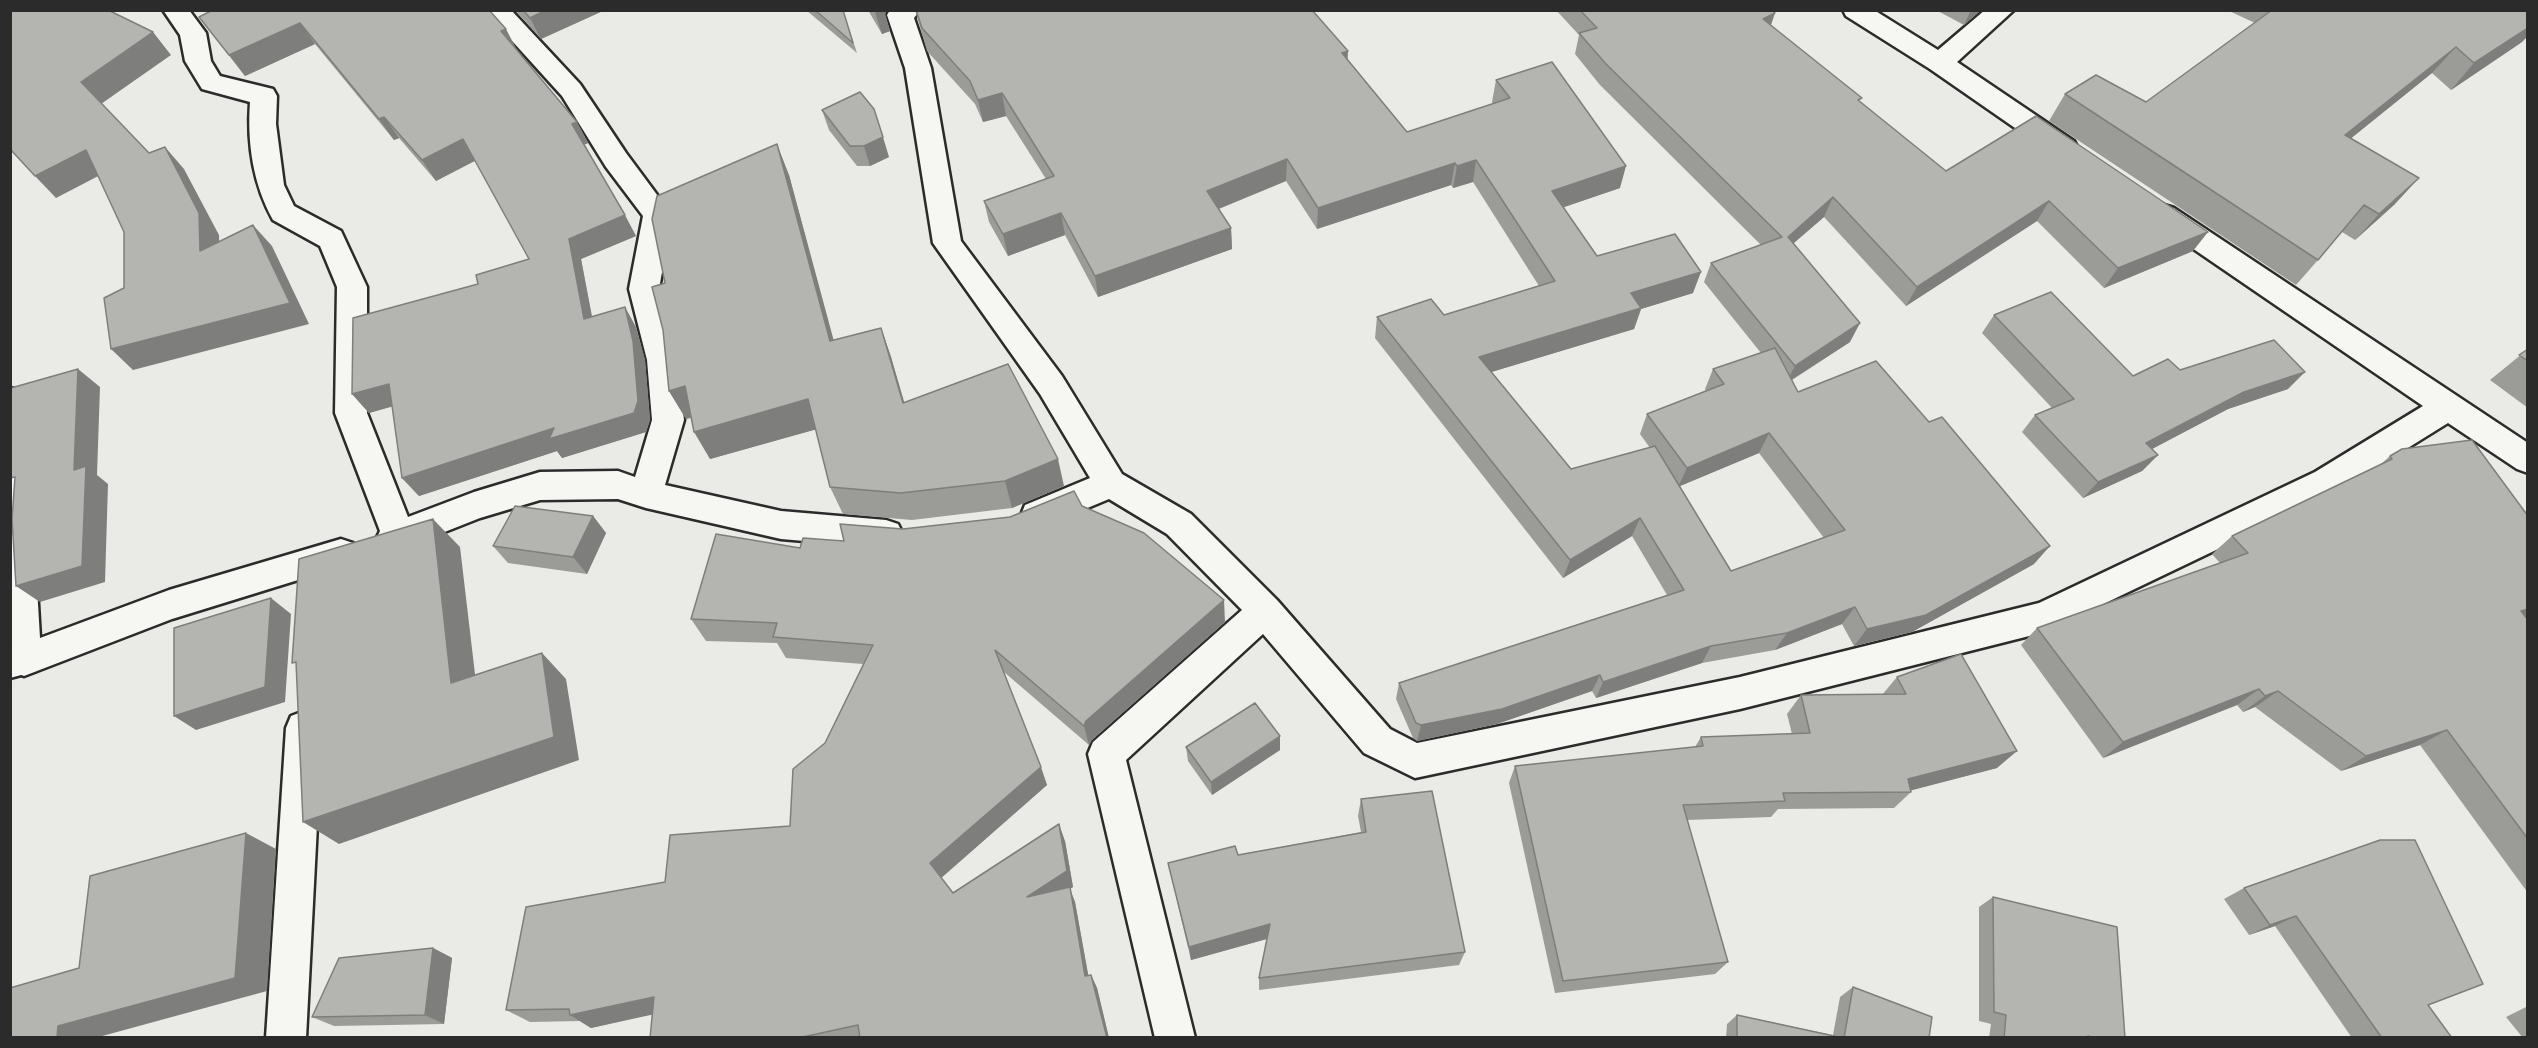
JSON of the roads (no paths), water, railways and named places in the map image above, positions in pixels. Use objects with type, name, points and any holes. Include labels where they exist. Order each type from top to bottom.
[{"type":"street","points":[[175,10],[194,33],[198,61],[211,83],[264,96],[262,124],[270,185],[283,213],[331,239],[352,287],[351,413],[399,536]]},
{"type":"street","points":[[496,10],[570,90],[616,160],[658,215],[644,289],[662,360],[668,420],[646,494]]},
{"type":"street","points":[[908,10],[900,15],[918,68],[946,243],[1051,385],[1111,484],[1179,524],[1265,611],[1377,741],[1415,761],[1740,693],[2045,617],[2326,482],[2448,407]]},
{"type":"street","points":[[1855,10],[1939,63],[2086,162]]},
{"type":"street","points":[[1939,63],[2002,10]]},
{"type":"street","points":[[2144,202],[2528,460]]},
{"type":"street","points":[[10,400],[17,661],[169,605],[399,536],[474,506],[540,486],[618,485],[646,494],[781,525],[912,536]]},
{"type":"street","points":[[1005,525],[1016,524],[1111,484]]},
{"type":"street","points":[[311,597],[314,561]]},
{"type":"street","points":[[1175,1038],[1106,754],[1265,611]]},
{"type":"street","points":[[286,1038],[306,692]]}]
